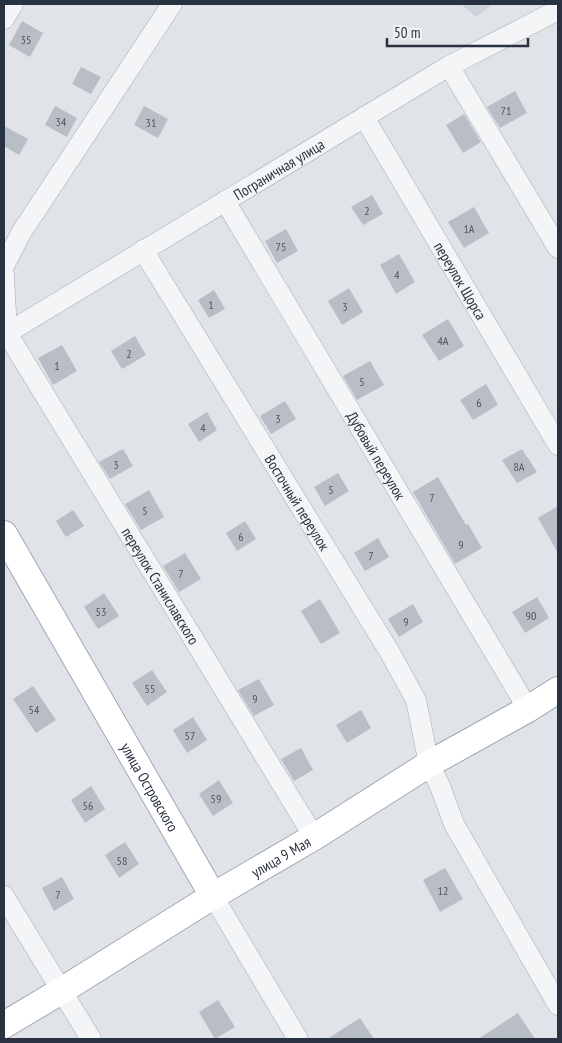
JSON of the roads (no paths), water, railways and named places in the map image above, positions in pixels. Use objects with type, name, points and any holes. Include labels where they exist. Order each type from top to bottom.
[{"type":"main road","name":"улица Островского","points":[[4,534],[213,896]]},
{"type":"main road","name":"улица 9 Мая","points":[[4,1025],[62,991],[213,896],[314,838],[429,764],[528,709],[558,690]]},
{"type":"street","points":[[4,19],[13,4]]},
{"type":"street","points":[[4,266],[21,233],[172,4]]},
{"type":"street","name":"Пограничная улица","points":[[6,334],[448,66],[558,10]]},
{"type":"street","points":[[448,66],[558,248]]},
{"type":"street","name":"переулок Щорса","points":[[364,117],[558,445]]},
{"type":"street","name":"Дубовый переулок","points":[[225,201],[528,709]]},
{"type":"street","name":"Восточный переулок","points":[[143,250],[389,651],[416,700],[429,764],[440,786],[454,824],[558,1005]]},
{"type":"street","points":[[4,275],[6,334]]},
{"type":"street","name":"переулок Станиславского","points":[[6,334],[314,838]]},
{"type":"street","points":[[4,896],[90,1039]]},
{"type":"street","name":"улица Островского","points":[[213,896],[298,1039]]}]
